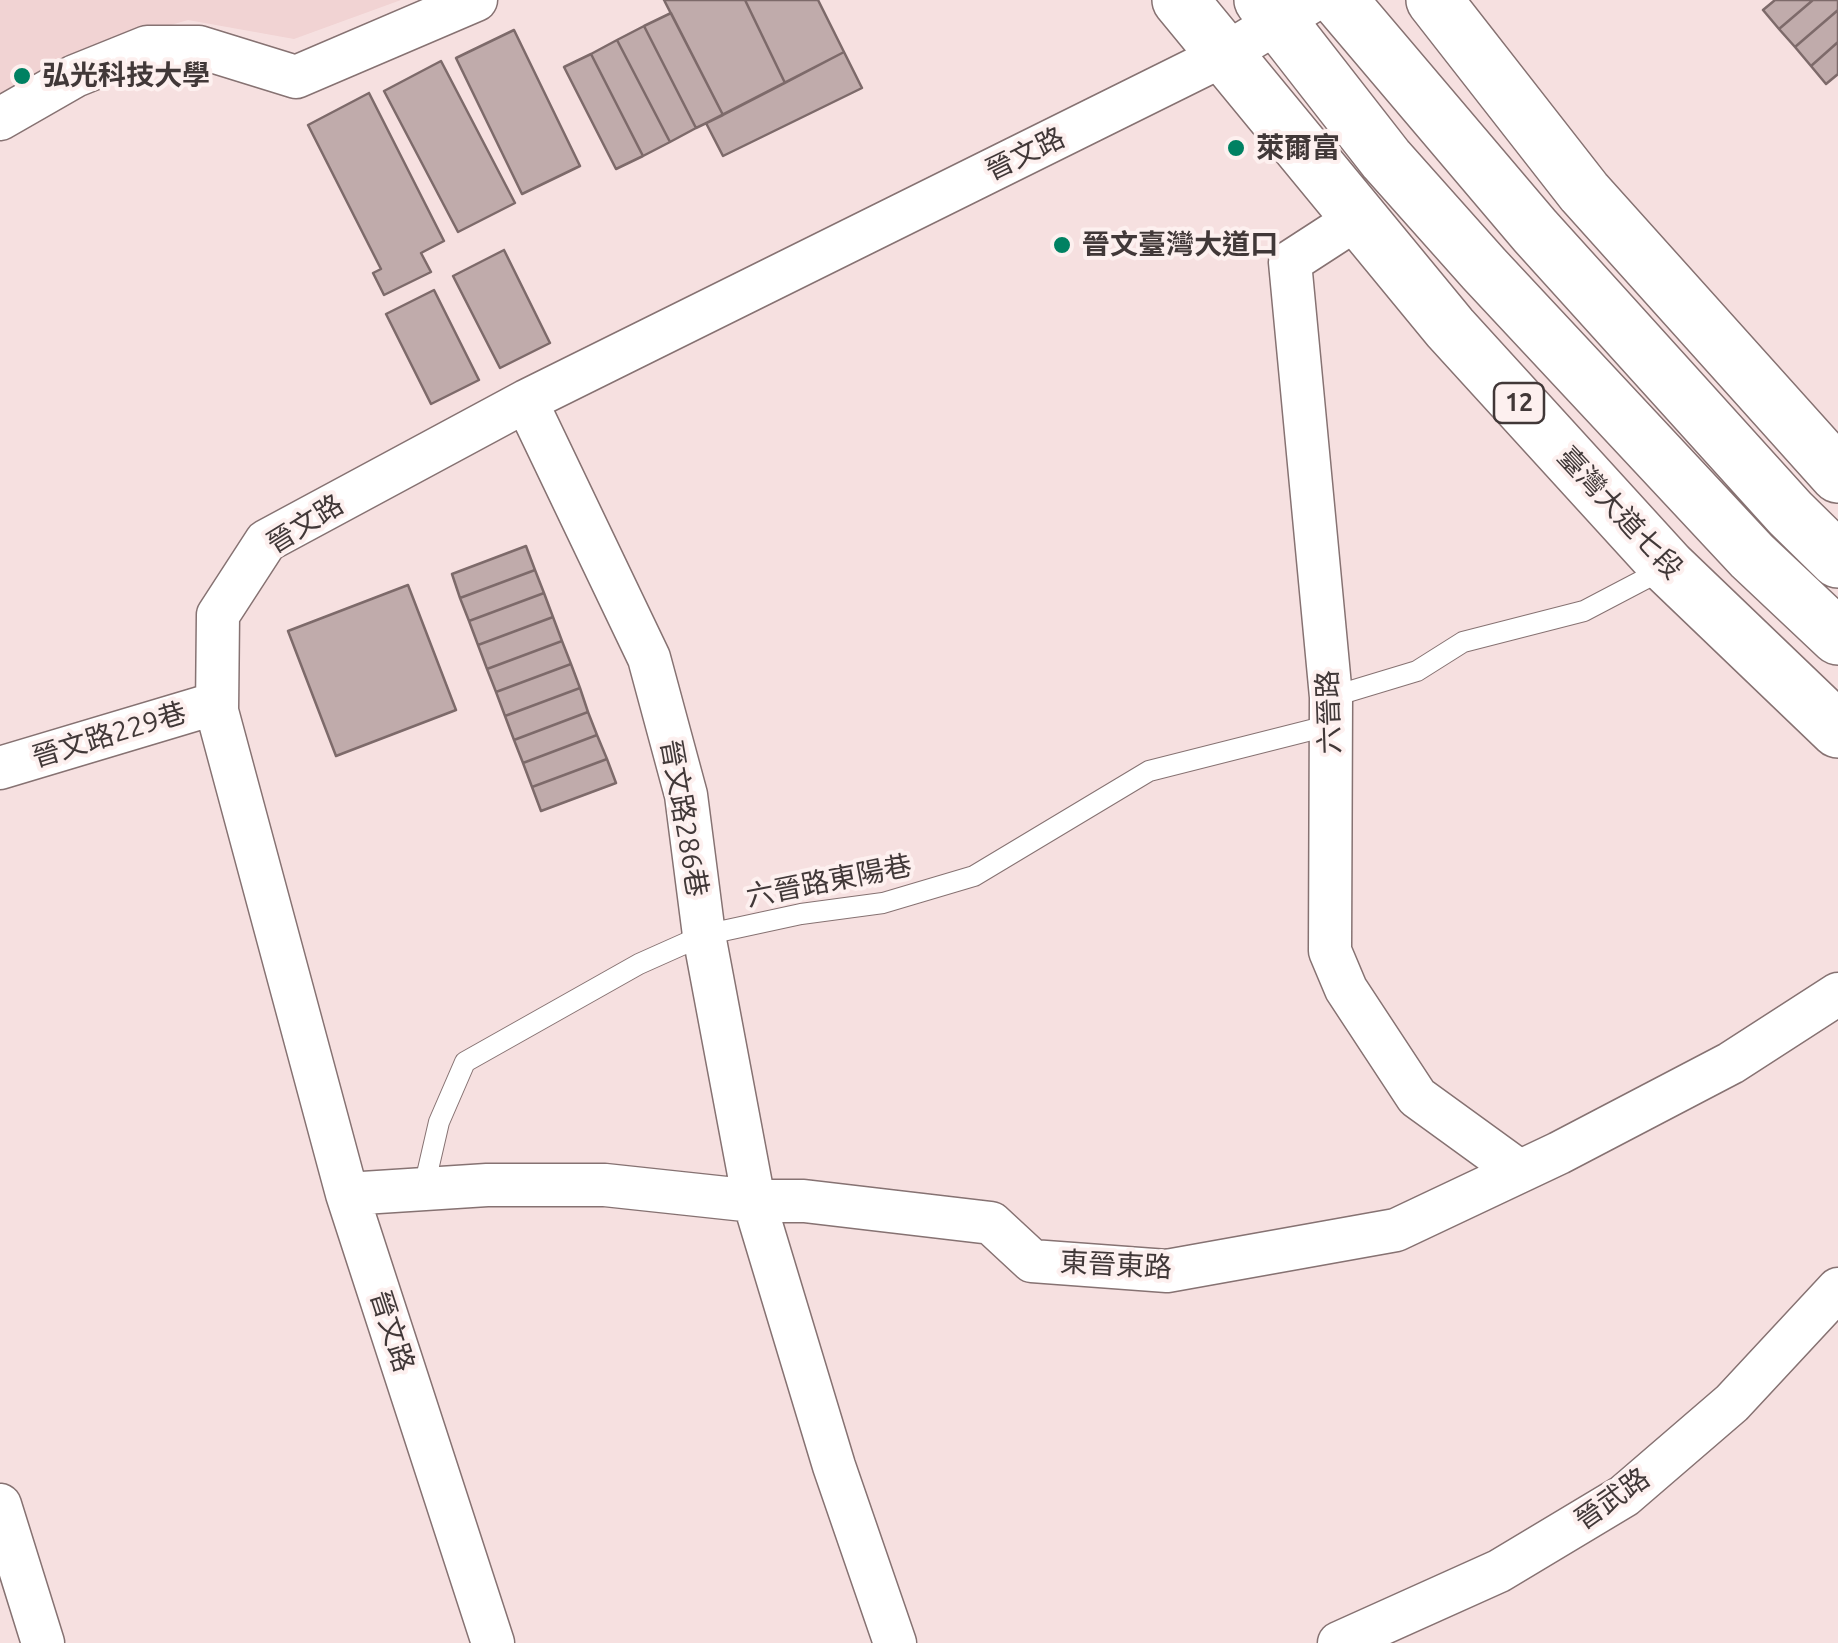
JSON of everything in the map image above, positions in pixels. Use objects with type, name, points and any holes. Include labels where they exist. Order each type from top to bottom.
[{"type":"main road","name":"12","points":[[1180,0],[1222,56]]},
{"type":"main road","points":[[1340,0],[1522,216],[1790,514],[1838,560]]},
{"type":"main road","points":[[1434,0],[1584,192],[1838,474]]},
{"type":"main road","name":"12","points":[[1285,8],[1386,159],[1752,556],[1838,637]]},
{"type":"main road","name":"臺灣大道七段","points":[[1222,56],[1361,216],[1450,328],[1668,567],[1838,730]]},
{"type":"street","points":[[0,119],[75,76],[146,47],[199,47],[296,77],[476,0]]},
{"type":"street","name":"晉文路","points":[[493,1643],[347,1194],[217,703],[218,615],[266,542],[526,402],[1222,56],[1285,8]]},
{"type":"street","name":"六晉路","points":[[1361,216],[1290,262],[1331,711],[1330,950],[1346,988],[1416,1096],[1519,1171]]},
{"type":"street","name":"晉文路286巷","points":[[526,402],[649,658],[686,795],[704,936],[754,1201],[834,1466],[894,1643]]},
{"type":"street","name":"晉文路229巷","points":[[0,768],[217,703]]},
{"type":"street","name":"東晉東路","points":[[347,1194],[424,1187],[604,1185],[754,1201],[945,1214],[990,1223],[1032,1261],[1167,1271],[1396,1230],[1732,1063],[1838,994]]},
{"type":"street","name":"晉武路","points":[[1340,1643],[1499,1572],[1624,1496],[1732,1403],[1838,1289]]},
{"type":"street","points":[[0,1504],[43,1643]]},
{"type":"lane","name":"六晉路東陽巷","points":[[424,1187],[440,1122],[466,1062],[639,964],[704,936],[801,914],[883,903],[974,876],[1149,771],[1331,711],[1417,672],[1463,642],[1584,612],[1668,567]]},
{"type":"shaded area","name":"弘光科技大學","points":[[0,0],[401,0],[294,39],[188,20],[88,49],[0,102]]},
{"type":"building","points":[[664,0],[745,0],[785,83],[723,115]]},
{"type":"building","points":[[745,0],[818,0],[844,52],[785,83]]},
{"type":"building","points":[[1775,0],[1813,0],[1779,29],[1763,10]]},
{"type":"building","points":[[1813,0],[1838,0],[1838,10],[1795,47],[1779,29]]},
{"type":"building","points":[[1838,10],[1838,42],[1811,66],[1795,47]]},
{"type":"building","points":[[671,13],[723,115],[696,128],[644,26]]},
{"type":"building","points":[[644,26],[696,128],[670,142],[617,40]]},
{"type":"building","points":[[514,30],[580,166],[522,194],[456,58]]},
{"type":"building","points":[[617,40],[670,142],[643,156],[591,54]]},
{"type":"building","points":[[1838,42],[1838,74],[1826,84],[1811,66]]},
{"type":"building","points":[[844,52],[862,88],[723,156],[706,123]]},
{"type":"building","points":[[591,54],[643,156],[616,169],[564,67]]},
{"type":"building","points":[[441,61],[515,203],[458,232],[384,91]]},
{"type":"building","points":[[369,93],[444,241],[421,253],[431,272],[384,295],[373,273],[381,269],[308,125]]},
{"type":"building","points":[[504,250],[550,343],[500,368],[453,276]]},
{"type":"building","points":[[434,290],[479,380],[431,404],[386,314]]},
{"type":"building","points":[[526,546],[535,570],[460,598],[452,574]]},
{"type":"building","points":[[535,570],[544,593],[469,621],[460,598]]},
{"type":"building","points":[[408,585],[456,710],[336,756],[288,631]]},
{"type":"building","points":[[544,593],[553,617],[478,645],[469,621]]},
{"type":"building","points":[[553,617],[562,641],[487,669],[478,645]]},
{"type":"building","points":[[562,641],[571,664],[496,692],[487,669]]},
{"type":"building","points":[[571,664],[580,688],[505,716],[496,692]]},
{"type":"building","points":[[580,688],[588,712],[514,740],[505,716]]},
{"type":"building","points":[[588,712],[597,735],[523,763],[514,740]]},
{"type":"building","points":[[597,735],[607,759],[532,787],[523,763]]},
{"type":"building","points":[[607,759],[616,783],[541,811],[532,787]]},
{"type":"place","name":"弘光科技大學","points":[[22,76]]},
{"type":"place","name":"萊爾富","points":[[1236,148]]},
{"type":"place","name":"晉文臺灣大道口","points":[[1062,245]]}]
